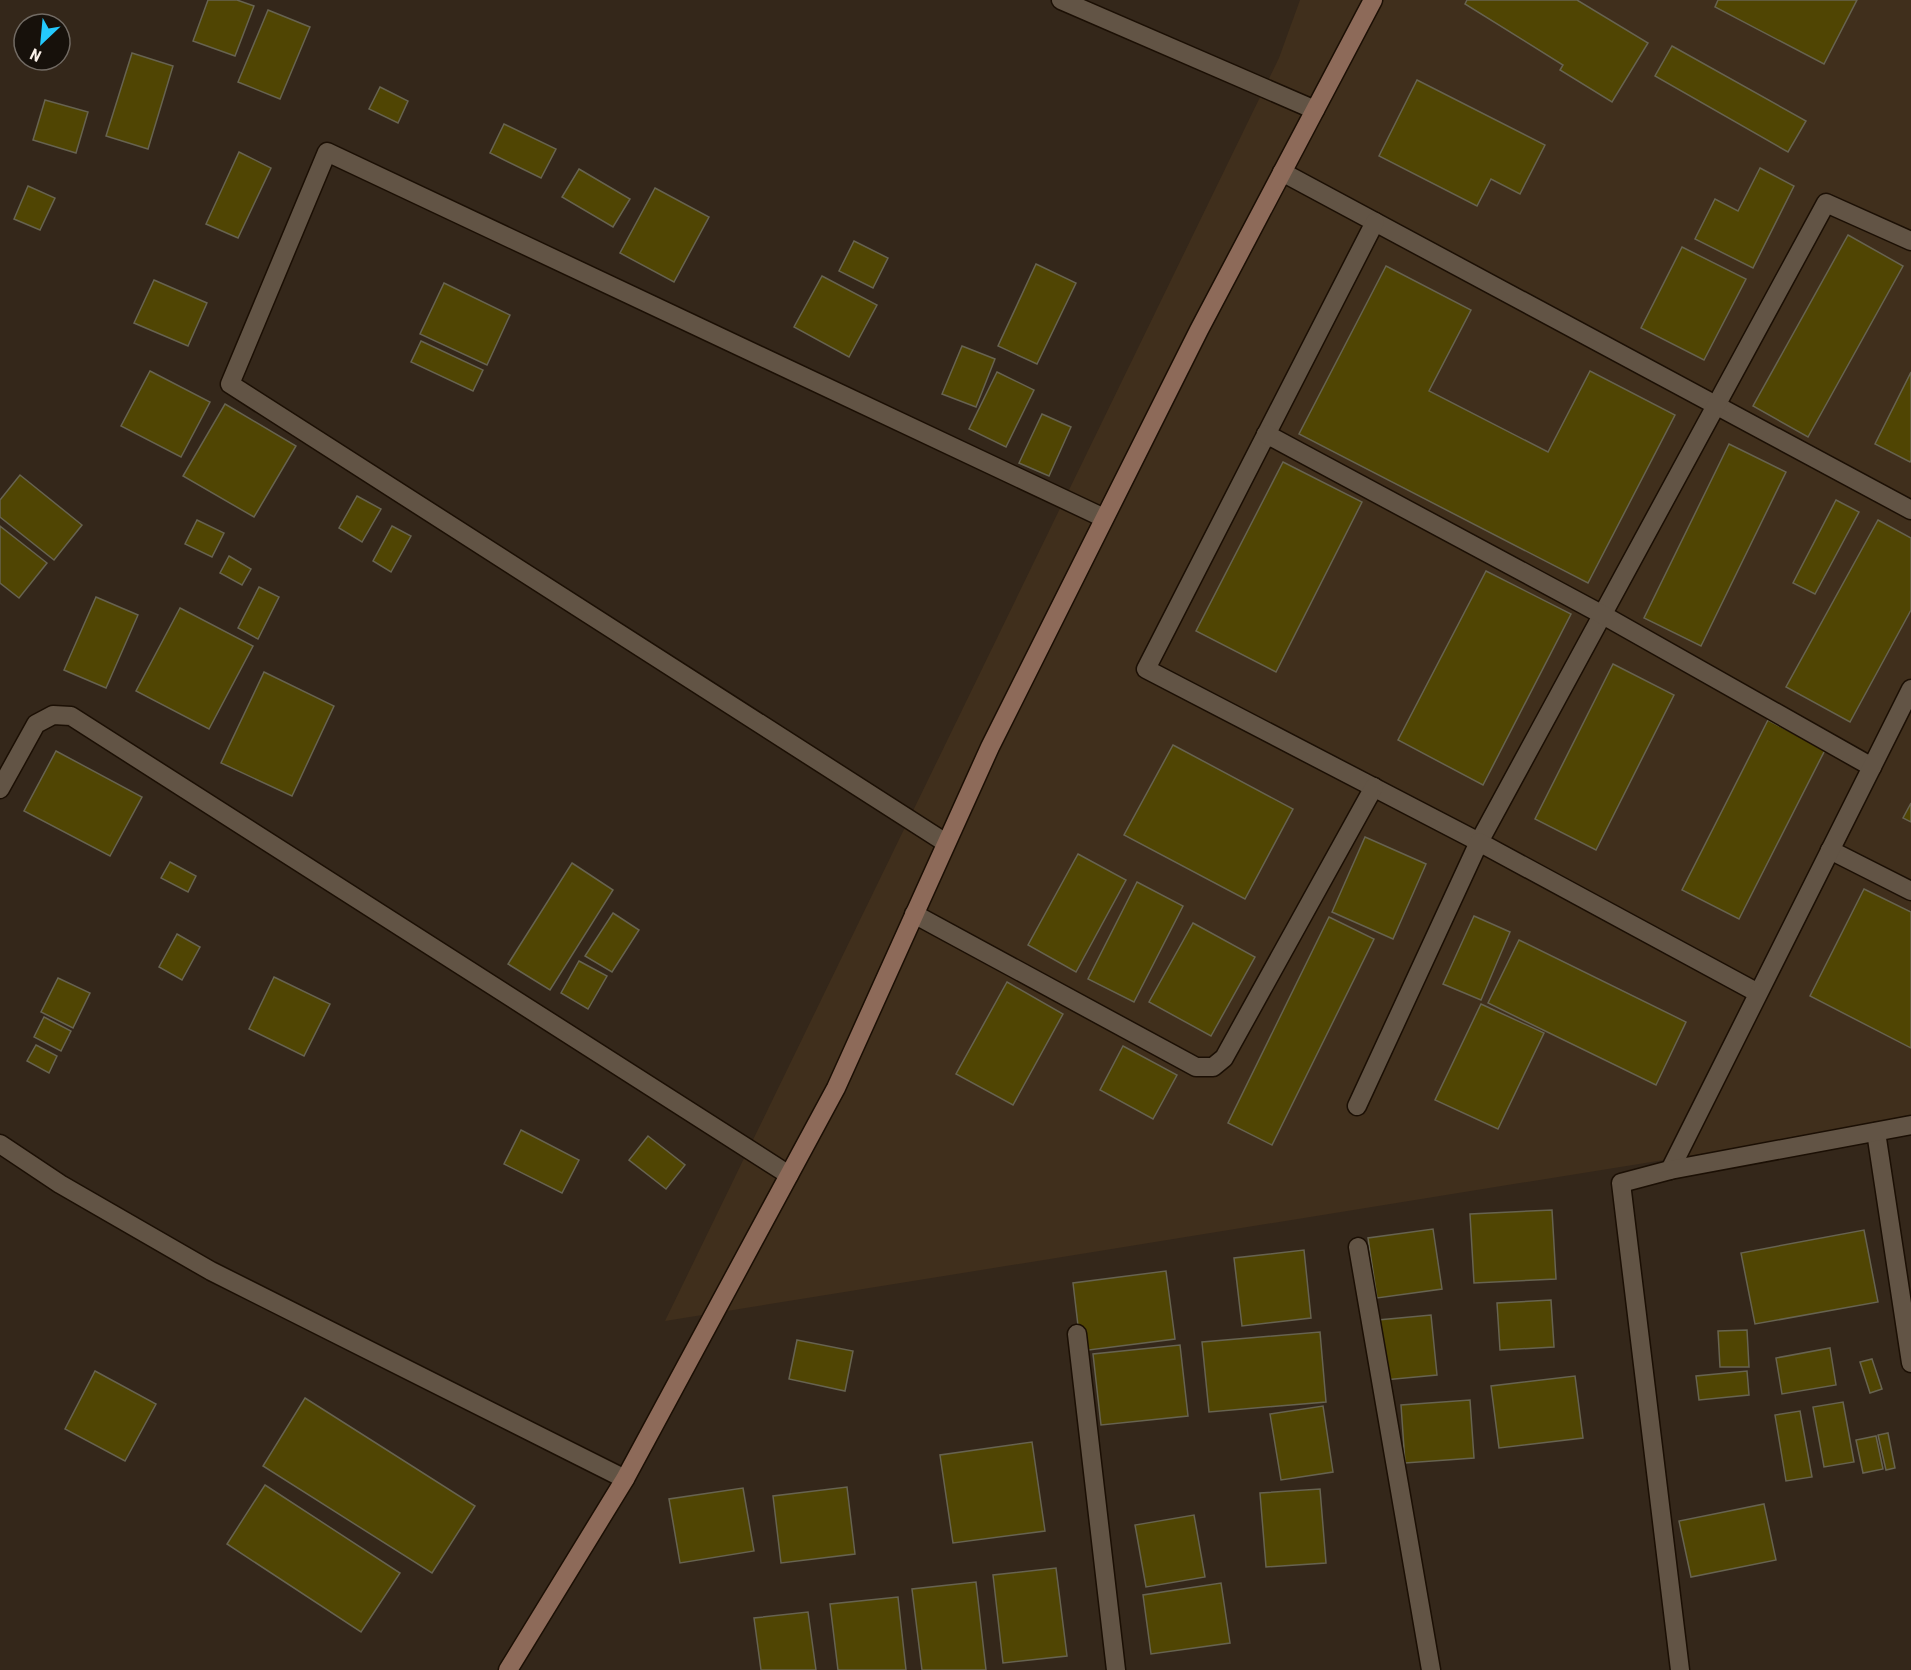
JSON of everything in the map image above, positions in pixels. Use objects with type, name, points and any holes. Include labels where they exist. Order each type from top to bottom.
[{"type":"main road","points":[[508,1670],[625,1479],[836,1089],[990,747],[1104,518],[1373,0]]},
{"type":"street","points":[[1060,0],[1315,110]]},
{"type":"street","points":[[946,843],[230,384],[327,152],[1104,518]]},
{"type":"street","points":[[1282,172],[1911,510]]},
{"type":"street","points":[[1357,1106],[1479,842],[1826,203],[1911,240]]},
{"type":"street","points":[[1375,222],[1146,669],[1479,842],[1758,993]]},
{"type":"street","points":[[1266,434],[1602,615],[1872,767]]},
{"type":"street","points":[[1670,1170],[1911,689]]},
{"type":"street","points":[[0,789],[36,724],[53,715],[71,716],[789,1175]]},
{"type":"street","points":[[914,914],[1196,1067],[1213,1067],[1224,1058],[1374,787]]},
{"type":"street","points":[[1830,850],[1911,891]]},
{"type":"street","points":[[1680,1670],[1621,1183],[1670,1170],[1911,1125]]},
{"type":"street","points":[[1876,1132],[1911,1363]]},
{"type":"street","points":[[0,1144],[60,1184],[211,1271],[625,1479]]},
{"type":"street","points":[[1358,1247],[1431,1670]]},
{"type":"street","points":[[1077,1334],[1116,1670]]},
{"type":"shaded area","points":[[1300,0],[1911,0],[1911,1120],[665,1321],[1279,58]]},
{"type":"building","points":[[208,0],[237,0],[254,6],[235,56],[193,41]]},
{"type":"building","points":[[1467,0],[1577,0],[1648,43],[1612,102],[1560,70],[1563,65],[1465,4]]},
{"type":"building","points":[[1718,0],[1857,0],[1824,64],[1715,7]]},
{"type":"building","points":[[268,10],[310,27],[280,99],[238,82]]},
{"type":"building","points":[[1672,46],[1806,121],[1788,152],[1655,76]]},
{"type":"building","points":[[132,53],[173,66],[148,149],[106,136]]},
{"type":"building","points":[[1417,80],[1545,145],[1520,194],[1491,179],[1477,206],[1379,156]]},
{"type":"building","points":[[380,87],[408,101],[398,123],[369,109]]},
{"type":"building","points":[[45,100],[88,112],[76,153],[33,140]]},
{"type":"building","points":[[504,124],[556,149],[541,178],[490,153]]},
{"type":"building","points":[[239,152],[271,168],[238,238],[206,224]]},
{"type":"building","points":[[1760,168],[1794,186],[1753,268],[1695,239],[1715,199],[1738,211]]},
{"type":"building","points":[[579,169],[630,199],[613,227],[562,197]]},
{"type":"building","points":[[28,186],[55,198],[40,230],[14,219]]},
{"type":"building","points":[[655,188],[709,217],[674,282],[620,253]]},
{"type":"building","points":[[1848,235],[1903,266],[1808,437],[1753,406]]},
{"type":"building","points":[[854,241],[888,258],[873,288],[839,271]]},
{"type":"building","points":[[1682,247],[1746,279],[1704,360],[1641,328]]},
{"type":"building","points":[[1036,264],[1076,283],[1037,364],[998,346]]},
{"type":"building","points":[[1386,266],[1471,310],[1429,391],[1548,452],[1590,371],[1675,415],[1588,583],[1299,434]]},
{"type":"building","points":[[822,276],[877,305],[849,357],[794,327]]},
{"type":"building","points":[[154,280],[207,303],[188,346],[134,323]]},
{"type":"building","points":[[444,283],[510,315],[487,365],[420,334]]},
{"type":"building","points":[[421,341],[483,370],[473,391],[411,362]]},
{"type":"building","points":[[962,346],[995,359],[976,407],[942,394]]},
{"type":"building","points":[[150,371],[210,402],[181,457],[121,426]]},
{"type":"building","points":[[997,372],[1034,390],[1006,447],[969,429]]},
{"type":"building","points":[[1911,372],[1911,460],[1910,462],[1875,444]]},
{"type":"building","points":[[225,404],[296,446],[254,517],[183,476]]},
{"type":"building","points":[[1042,414],[1071,427],[1049,476],[1019,463]]},
{"type":"building","points":[[1729,444],[1786,472],[1701,646],[1644,618]]},
{"type":"building","points":[[1283,462],[1362,502],[1276,672],[1196,631]]},
{"type":"building","points":[[20,475],[82,525],[54,560],[0,517],[0,500]]},
{"type":"building","points":[[357,496],[381,509],[362,542],[339,528]]},
{"type":"building","points":[[1836,500],[1859,512],[1815,594],[1793,583]]},
{"type":"building","points":[[197,520],[224,533],[212,557],[185,544]]},
{"type":"building","points":[[1878,520],[1911,538],[1911,610],[1850,722],[1786,687]]},
{"type":"building","points":[[0,526],[47,563],[19,598],[0,583]]},
{"type":"building","points":[[392,526],[411,536],[391,572],[373,561]]},
{"type":"building","points":[[229,556],[251,569],[242,585],[220,573]]},
{"type":"building","points":[[1486,571],[1571,614],[1483,785],[1398,740]]},
{"type":"building","points":[[259,587],[279,597],[258,639],[238,628]]},
{"type":"building","points":[[96,597],[138,615],[106,688],[64,670]]},
{"type":"building","points":[[180,608],[253,646],[209,729],[136,691]]},
{"type":"building","points":[[1613,664],[1674,695],[1596,850],[1535,819]]},
{"type":"building","points":[[264,672],[334,706],[292,796],[221,763]]},
{"type":"building","points":[[1768,720],[1825,750],[1739,919],[1682,890]]},
{"type":"building","points":[[1173,745],[1293,809],[1245,899],[1124,835]]},
{"type":"building","points":[[56,751],[142,797],[110,856],[24,811]]},
{"type":"building","points":[[1911,803],[1911,822],[1903,818]]},
{"type":"building","points":[[1365,837],[1426,864],[1393,939],[1332,912]]},
{"type":"building","points":[[1078,854],[1126,880],[1076,972],[1028,945]]},
{"type":"building","points":[[170,862],[196,876],[188,892],[161,878]]},
{"type":"building","points":[[572,863],[613,890],[550,990],[508,964]]},
{"type":"building","points":[[1137,882],[1183,906],[1134,1002],[1088,979]]},
{"type":"building","points":[[1864,889],[1911,912],[1911,1048],[1810,996]]},
{"type":"building","points":[[613,913],[639,930],[612,972],[585,956]]},
{"type":"building","points":[[1474,916],[1510,932],[1481,1000],[1443,984]]},
{"type":"building","points":[[1329,917],[1374,939],[1272,1145],[1228,1123]]},
{"type":"building","points":[[1193,923],[1255,957],[1211,1036],[1149,1002]]},
{"type":"building","points":[[177,934],[200,947],[182,980],[159,967]]},
{"type":"building","points":[[1519,940],[1686,1022],[1656,1085],[1488,1003]]},
{"type":"building","points":[[579,961],[607,976],[588,1009],[561,993]]},
{"type":"building","points":[[274,977],[330,1004],[304,1056],[249,1029]]},
{"type":"building","points":[[58,978],[90,993],[73,1028],[41,1012]]},
{"type":"building","points":[[1007,982],[1063,1014],[1013,1105],[956,1074]]},
{"type":"building","points":[[1481,1004],[1544,1033],[1498,1129],[1435,1100]]},
{"type":"building","points":[[44,1017],[71,1031],[61,1051],[34,1037]]},
{"type":"building","points":[[36,1045],[57,1056],[49,1073],[27,1061]]},
{"type":"building","points":[[1123,1046],[1177,1075],[1153,1119],[1100,1090]]},
{"type":"building","points":[[521,1130],[579,1160],[562,1193],[504,1164]]},
{"type":"building","points":[[648,1136],[685,1165],[666,1189],[629,1160]]},
{"type":"building","points":[[1552,1210],[1556,1279],[1474,1283],[1470,1214]]},
{"type":"building","points":[[1433,1229],[1442,1289],[1377,1298],[1368,1238]]},
{"type":"building","points":[[1864,1230],[1878,1302],[1755,1324],[1741,1253]]},
{"type":"building","points":[[1304,1250],[1311,1318],[1242,1326],[1234,1258]]},
{"type":"building","points":[[1166,1271],[1175,1339],[1081,1351],[1073,1283]]},
{"type":"building","points":[[1551,1300],[1554,1347],[1500,1350],[1497,1303]]},
{"type":"building","points":[[1431,1315],[1437,1375],[1384,1380],[1378,1320]]},
{"type":"building","points":[[1747,1330],[1749,1367],[1720,1367],[1718,1331]]},
{"type":"building","points":[[1320,1332],[1326,1402],[1209,1412],[1202,1342]]},
{"type":"building","points":[[797,1340],[853,1351],[845,1391],[789,1379]]},
{"type":"building","points":[[1180,1345],[1188,1416],[1101,1425],[1093,1354]]},
{"type":"building","points":[[1830,1348],[1836,1385],[1782,1394],[1776,1358]]},
{"type":"building","points":[[1872,1359],[1882,1389],[1870,1393],[1860,1362]]},
{"type":"building","points":[[95,1371],[156,1404],[125,1461],[65,1429]]},
{"type":"building","points":[[1747,1371],[1749,1395],[1699,1400],[1696,1376]]},
{"type":"building","points":[[1575,1376],[1583,1438],[1499,1448],[1491,1386]]},
{"type":"building","points":[[305,1398],[475,1506],[432,1573],[263,1466]]},
{"type":"building","points":[[1470,1400],[1474,1458],[1405,1463],[1401,1405]]},
{"type":"building","points":[[1843,1402],[1854,1462],[1824,1467],[1813,1407]]},
{"type":"building","points":[[1323,1406],[1333,1472],[1281,1480],[1270,1414]]},
{"type":"building","points":[[1800,1411],[1812,1477],[1786,1481],[1775,1415]]},
{"type":"building","points":[[1888,1433],[1895,1468],[1886,1470],[1878,1435]]},
{"type":"building","points":[[1876,1436],[1883,1469],[1863,1473],[1856,1440]]},
{"type":"building","points":[[1032,1442],[1045,1531],[953,1543],[940,1455]]},
{"type":"building","points":[[265,1485],[400,1573],[361,1632],[227,1544]]},
{"type":"building","points":[[847,1487],[855,1554],[781,1563],[773,1496]]},
{"type":"building","points":[[743,1488],[754,1551],[680,1563],[669,1499]]},
{"type":"building","points":[[1320,1489],[1326,1563],[1266,1567],[1260,1493]]},
{"type":"building","points":[[1764,1504],[1776,1560],[1691,1577],[1679,1521]]},
{"type":"building","points":[[1194,1515],[1205,1577],[1146,1587],[1135,1525]]},
{"type":"building","points":[[1056,1568],[1067,1656],[1003,1663],[993,1575]]},
{"type":"building","points":[[976,1582],[986,1670],[922,1670],[912,1589]]},
{"type":"building","points":[[1221,1583],[1230,1643],[1151,1654],[1143,1595]]},
{"type":"building","points":[[898,1597],[906,1670],[838,1670],[830,1604]]},
{"type":"building","points":[[808,1612],[816,1670],[761,1670],[754,1618]]}]
